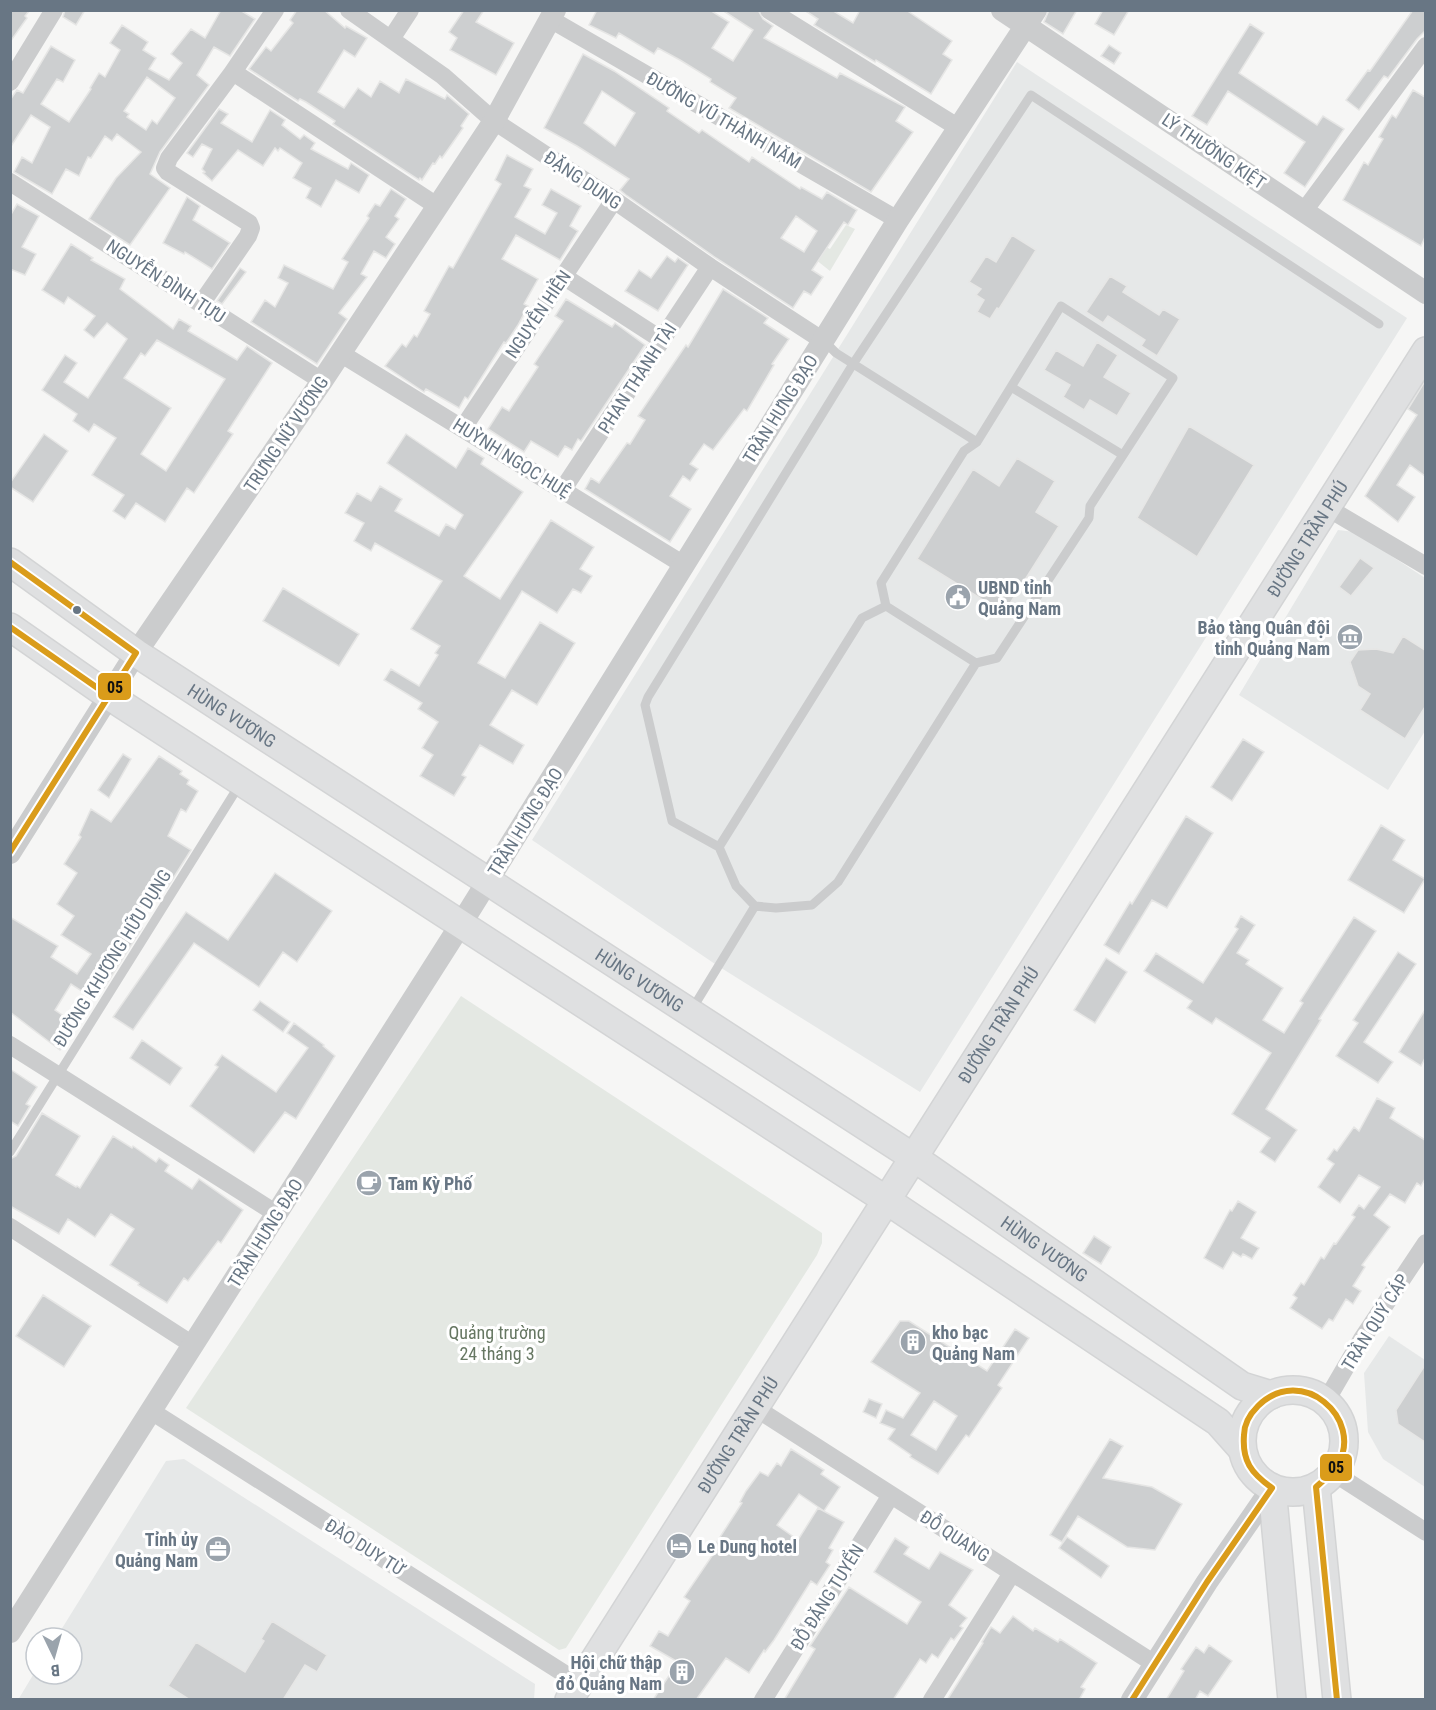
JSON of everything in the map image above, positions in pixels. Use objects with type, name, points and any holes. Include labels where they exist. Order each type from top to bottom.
[{"type":"main road","name":"ĐƯỜNG TRẦN PHÚ","points":[[574,1691],[1425,351]]},
{"type":"main road","name":"HÙNG VƯƠNG","points":[[10,562],[136,653],[913,1157],[1242,1386],[1271,1395]]},
{"type":"main road","points":[[10,627],[109,696],[886,1200],[1218,1422],[1242,1449],[1252,1472],[1272,1488],[1294,1493],[1325,1480]]},
{"type":"main road","points":[[1242,1449],[1243,1427],[1253,1408],[1271,1395],[1289,1390],[1309,1392],[1326,1401],[1341,1422],[1344,1449],[1325,1480],[1337,1700]]},
{"type":"main road","points":[[1272,1488],[1292,1700]]},
{"type":"street","points":[[10,82],[54,10]]},
{"type":"street","points":[[201,304],[251,228],[249,223],[165,168],[169,158],[233,72],[275,10]]},
{"type":"street","name":"ĐẶNG DUNG","points":[[349,10],[443,76],[494,120],[822,340]]},
{"type":"street","points":[[391,39],[410,10]]},
{"type":"street","points":[[768,10],[959,128]]},
{"type":"street","name":"LÝ THƯỜNG KIỆT","points":[[1002,10],[1031,18],[1304,211],[1425,293]]},
{"type":"street","name":"TRƯNG NỮ VƯƠNG","points":[[10,853],[136,653],[322,381],[494,120],[553,15]]},
{"type":"street","name":"ĐƯỜNG VŨ THÀNH NĂM","points":[[553,15],[898,220]]},
{"type":"street","name":"TRẦN HƯNG ĐẠO","points":[[10,1632],[462,924],[822,340],[1031,18]]},
{"type":"street","points":[[1304,211],[1425,46]]},
{"type":"street","points":[[233,72],[437,206]]},
{"type":"street","name":"NGUYỄN ĐÌNH TỰU","points":[[10,182],[322,381]]},
{"type":"street","name":"NGUYỄN HIỀN","points":[[463,428],[614,200]]},
{"type":"street","name":"PHAN THÀNH TÀI","points":[[563,489],[710,267]]},
{"type":"street","points":[[563,276],[662,339]]},
{"type":"street","name":"HUỲNH NGỌC HUỆ","points":[[340,353],[684,565]]},
{"type":"street","points":[[1326,507],[1425,566]]},
{"type":"street","points":[[10,1046],[276,1214]]},
{"type":"street","points":[[10,1227],[193,1345]]},
{"type":"street","name":"TRẦN QUÝ CÁP","points":[[1326,1401],[1362,1339],[1425,1243]]},
{"type":"street","name":"ĐỖ QUANG","points":[[754,1407],[1155,1664]]},
{"type":"street","name":"ĐÀO DUY TỪ","points":[[151,1411],[574,1691]]},
{"type":"street","points":[[1325,1480],[1425,1532]]},
{"type":"street","points":[[1132,1700],[1207,1582],[1272,1488]]},
{"type":"street","name":"ĐỖ ĐĂNG TUYỂN","points":[[763,1700],[891,1495]]},
{"type":"street","points":[[932,1700],[1012,1573]]},
{"type":"lane","points":[[976,663],[886,606],[881,583],[964,451],[977,442],[1061,306],[1173,378],[1090,506],[1089,518],[997,658],[976,663],[838,882],[812,905],[776,908],[755,906],[736,886],[719,847],[672,821],[645,705],[648,697],[853,364],[1031,95],[1379,324]]},
{"type":"lane","points":[[822,340],[836,353],[977,442]]},
{"type":"lane","points":[[1011,387],[1123,455]]},
{"type":"lane","points":[[719,847],[862,618],[886,606]]},
{"type":"lane","name":"ĐƯỜNG KHƯƠNG HỮU DỤNG","points":[[10,1152],[241,782]]},
{"type":"lane","points":[[690,1012],[755,906]]},
{"type":"shaded area","name":"UBND tỉnh Quảng Nam","points":[[1017,62],[1407,318],[920,1092],[718,966],[532,840]]},
{"type":"shaded area","name":"Bảo tàng Quân đội tỉnh Quảng Nam","points":[[1338,530],[1355,532],[1425,578],[1425,731],[1388,790],[1239,695]]},
{"type":"shaded area","points":[[1389,1336],[1425,1360],[1425,1487],[1383,1459],[1368,1432],[1364,1373]]},
{"type":"shaded area","name":"Tỉnh ủy Quảng Nam","points":[[184,1459],[535,1684],[534,1700],[18,1700],[26,1686],[84,1686],[84,1626],[63,1626],[166,1461]]},
{"type":"green space","points":[[846,225],[855,229],[830,271],[815,259],[824,246],[830,249]]},
{"type":"green space","name":"Quảng trường 24 tháng 3","points":[[461,996],[822,1233],[822,1243],[817,1255],[566,1648],[559,1650],[186,1408]]},
{"type":"building","points":[[10,10],[30,10],[10,42]]},
{"type":"building","points":[[65,10],[85,10],[76,25],[63,17]]},
{"type":"building","points":[[221,10],[240,10],[255,19],[230,56],[214,47],[197,75],[209,85],[160,152],[150,174],[170,188],[130,245],[89,219],[116,178],[141,152],[117,134],[112,141],[105,136],[91,158],[88,157],[79,176],[66,169],[52,194],[14,172],[22,157],[32,163],[50,127],[31,115],[10,148],[10,100],[17,90],[23,93],[51,46],[75,60],[63,82],[57,79],[41,104],[69,122],[99,73],[105,77],[120,50],[110,43],[122,25],[148,42],[143,50],[156,58],[149,69],[169,80],[182,63],[171,54],[191,29],[205,38]],"holes":[[[147,77],[175,98],[157,124],[152,120],[146,130],[127,117],[129,114],[124,111]]]},
{"type":"building","points":[[297,10],[324,10],[345,28],[346,26],[367,38],[355,57],[344,50],[318,92],[344,108],[358,88],[371,97],[380,81],[399,93],[406,79],[445,99],[447,95],[469,114],[461,126],[463,128],[442,158],[440,156],[435,164],[433,163],[422,180],[333,124],[335,121],[306,102],[300,99],[298,101],[249,69],[266,47],[271,51],[293,23],[290,20]]},
{"type":"building","points":[[464,10],[484,10],[476,22],[514,43],[496,75],[450,50],[457,38],[449,32]]},
{"type":"building","points":[[597,10],[710,10],[729,22],[712,48],[733,61],[753,30],[722,10],[758,10],[763,19],[773,26],[764,38],[837,78],[840,73],[905,107],[896,121],[913,132],[871,192],[729,108],[736,98],[680,60],[658,48],[654,54],[619,33],[616,38],[589,25]]},
{"type":"building","points":[[804,10],[832,10],[853,23],[860,10],[906,10],[952,41],[943,54],[952,60],[931,94],[814,25],[818,19]]},
{"type":"building","points":[[1049,10],[1077,10],[1063,34],[1044,22]]},
{"type":"building","points":[[1103,10],[1129,10],[1114,35],[1095,24]]},
{"type":"building","points":[[1413,10],[1425,10],[1425,31],[1388,78],[1384,76],[1359,110],[1346,100],[1368,70],[1370,71]]},
{"type":"building","points":[[1250,24],[1264,33],[1239,73],[1317,125],[1323,116],[1344,129],[1305,187],[1284,173],[1305,142],[1228,91],[1207,125],[1192,116]]},
{"type":"building","points":[[1109,45],[1121,53],[1114,64],[1101,56]]},
{"type":"building","points":[[583,54],[614,71],[669,108],[667,111],[699,133],[702,130],[749,162],[752,157],[800,189],[801,187],[822,199],[827,192],[857,210],[848,225],[844,222],[812,270],[823,277],[811,295],[804,291],[793,308],[626,195],[620,190],[629,179],[544,128]],"holes":[[[602,91],[635,113],[615,146],[584,123]],[[796,216],[817,231],[804,252],[781,238]]]},
{"type":"building","points":[[1413,90],[1425,97],[1425,237],[1421,246],[1343,200],[1364,162],[1368,165],[1383,139],[1379,137],[1392,115],[1396,118]]},
{"type":"building","points":[[219,109],[228,114],[221,123],[252,142],[270,110],[285,120],[282,125],[300,139],[304,135],[315,143],[311,149],[348,169],[351,163],[369,175],[359,193],[336,180],[321,207],[306,198],[311,188],[293,178],[302,163],[280,148],[278,151],[275,148],[263,166],[238,150],[212,181],[202,169],[212,149],[202,144],[193,157],[187,153]]},
{"type":"building","points":[[507,155],[533,169],[524,186],[531,189],[515,217],[545,234],[557,213],[542,205],[551,189],[581,206],[570,226],[578,231],[560,260],[516,235],[502,259],[538,279],[524,304],[528,306],[518,325],[506,343],[504,342],[468,399],[465,397],[459,408],[426,389],[424,392],[385,366],[402,344],[406,347],[414,335],[417,337],[430,314],[424,311],[449,266],[453,268],[501,184],[495,180]]},
{"type":"building","points":[[391,189],[406,199],[395,216],[399,219],[386,237],[395,244],[386,258],[374,251],[361,274],[367,277],[339,313],[347,319],[317,364],[251,322],[265,300],[275,307],[288,283],[278,278],[284,265],[333,289],[348,262],[342,259],[369,218],[367,216],[375,204],[380,206]]},
{"type":"building","points":[[187,197],[200,206],[193,220],[230,243],[212,269],[185,252],[184,254],[163,243]]},
{"type":"building","points":[[17,204],[39,216],[22,247],[36,254],[25,275],[10,269],[10,216]]},
{"type":"building","points":[[1012,235],[1036,250],[999,309],[997,308],[990,319],[977,312],[984,300],[976,295],[981,289],[969,282],[986,256],[996,262]]},
{"type":"building","points":[[71,244],[93,258],[91,260],[125,279],[120,289],[173,329],[179,319],[191,326],[188,331],[237,360],[247,346],[272,363],[228,431],[233,434],[194,493],[187,488],[165,522],[136,503],[125,519],[113,511],[124,495],[92,475],[116,438],[94,424],[89,432],[73,421],[77,414],[42,390],[65,355],[77,363],[64,382],[88,398],[127,339],[107,323],[94,338],[84,330],[95,316],[68,297],[64,304],[42,290]],"holes":[[[157,340],[225,379],[166,471],[141,454],[171,408],[124,378],[141,353],[145,356]]]},
{"type":"building","points":[[667,256],[675,262],[678,258],[688,265],[658,311],[625,291],[639,270],[651,278]]},
{"type":"building","points":[[240,268],[246,272],[222,304],[217,301]]},
{"type":"building","points":[[1110,276],[1127,286],[1123,292],[1159,315],[1163,309],[1180,319],[1157,356],[1141,346],[1145,340],[1108,316],[1103,323],[1086,312]]},
{"type":"building","points":[[723,289],[768,318],[764,323],[789,339],[772,364],[774,365],[747,411],[744,409],[713,450],[704,444],[690,464],[698,469],[690,481],[683,476],[670,496],[691,509],[670,542],[585,489],[591,478],[599,483],[627,443],[630,444],[645,420],[638,416],[686,345],[688,347]]},
{"type":"building","points":[[566,299],[612,327],[615,323],[645,345],[581,441],[578,439],[572,450],[565,446],[558,457],[531,441],[524,452],[488,429],[502,407],[509,411],[538,367],[534,364],[563,321],[555,316]]},
{"type":"building","points":[[1097,342],[1118,355],[1104,377],[1131,393],[1117,416],[1090,400],[1084,410],[1063,397],[1070,385],[1044,370],[1056,350],[1083,366]]},
{"type":"building","points":[[1425,381],[1425,476],[1410,465],[1397,485],[1415,497],[1398,522],[1365,496],[1417,415],[1408,409]]},
{"type":"building","points":[[1189,426],[1254,465],[1197,557],[1137,518]]},
{"type":"building","points":[[44,434],[68,451],[33,502],[10,487],[10,483]]},
{"type":"building","points":[[406,434],[456,468],[468,448],[484,458],[481,464],[523,492],[464,576],[500,599],[551,520],[594,547],[580,569],[592,576],[581,593],[573,589],[557,613],[522,591],[478,663],[505,678],[540,622],[575,643],[537,705],[512,690],[490,725],[524,745],[513,764],[480,745],[462,775],[466,777],[454,796],[420,776],[433,755],[422,748],[438,722],[418,709],[422,703],[384,680],[391,669],[419,686],[438,655],[435,653],[440,646],[411,629],[442,581],[375,543],[371,551],[354,541],[364,523],[345,513],[357,493],[371,501],[380,486],[402,499],[395,511],[439,536],[446,524],[455,529],[463,515],[387,463]]},
{"type":"building","points":[[1017,458],[1055,481],[1036,512],[1059,526],[1004,613],[917,559],[973,469],[999,486]]},
{"type":"building","points":[[1360,558],[1374,568],[1351,596],[1339,587]]},
{"type":"building","points":[[283,588],[359,634],[339,666],[263,621]]},
{"type":"building","points":[[1403,636],[1425,650],[1425,707],[1405,739],[1360,710],[1370,694],[1358,686],[1350,662],[1358,650],[1376,649],[1393,653]]},
{"type":"building","points":[[1243,739],[1264,752],[1232,801],[1211,787]]},
{"type":"building","points":[[123,754],[131,759],[109,798],[98,790]]},
{"type":"building","points":[[159,756],[182,771],[180,774],[189,780],[187,784],[198,791],[186,812],[181,809],[168,836],[191,850],[167,888],[162,886],[153,899],[148,896],[132,922],[142,928],[104,988],[102,987],[94,999],[71,984],[55,1010],[77,1025],[60,1050],[10,1012],[10,917],[58,946],[51,957],[77,974],[91,954],[61,935],[74,916],[57,904],[77,873],[64,864],[81,837],[79,835],[91,809],[111,822]]},
{"type":"building","points":[[1186,816],[1213,833],[1167,908],[1152,900],[1119,954],[1104,945]]},
{"type":"building","points":[[1381,825],[1405,840],[1393,860],[1425,879],[1404,913],[1348,880]]},
{"type":"building","points":[[275,873],[332,911],[297,962],[283,952],[259,987],[194,943],[133,1030],[113,1017],[186,912],[228,940]]},
{"type":"building","points":[[1241,916],[1255,925],[1237,953],[1249,960],[1246,964],[1283,988],[1263,1020],[1284,1033],[1303,1003],[1300,1001],[1354,917],[1376,931],[1319,1019],[1321,1020],[1266,1109],[1297,1130],[1275,1162],[1260,1152],[1270,1138],[1232,1114],[1271,1053],[1216,1018],[1212,1024],[1187,1008],[1192,1001],[1144,971],[1156,953],[1203,983],[1238,929],[1235,927]]},
{"type":"building","points":[[1398,952],[1416,964],[1364,1042],[1393,1062],[1378,1083],[1336,1056],[1358,1023],[1353,1020]]},
{"type":"building","points":[[1106,958],[1127,972],[1095,1023],[1074,1010]]},
{"type":"building","points":[[260,1001],[290,1022],[283,1032],[253,1010]]},
{"type":"building","points":[[1425,1010],[1425,1058],[1421,1066],[1399,1052]]},
{"type":"building","points":[[294,1023],[335,1056],[296,1119],[285,1112],[254,1153],[190,1106],[218,1067],[215,1065],[222,1055],[276,1092],[308,1048],[287,1033]]},
{"type":"building","points":[[142,1040],[182,1068],[170,1085],[130,1058]]},
{"type":"building","points":[[10,1069],[37,1087],[26,1104],[30,1106],[18,1126],[10,1121]]},
{"type":"building","points":[[1377,1098],[1395,1108],[1390,1118],[1425,1140],[1425,1179],[1421,1186],[1417,1183],[1405,1203],[1390,1194],[1374,1215],[1390,1227],[1362,1265],[1365,1267],[1353,1286],[1361,1291],[1353,1304],[1346,1299],[1333,1321],[1329,1319],[1322,1329],[1290,1308],[1297,1298],[1293,1295],[1301,1283],[1304,1285],[1321,1257],[1324,1259],[1334,1243],[1336,1244],[1355,1217],[1352,1215],[1359,1205],[1364,1209],[1380,1187],[1359,1175],[1340,1203],[1318,1187],[1334,1164],[1327,1159],[1334,1149],[1337,1151],[1354,1127],[1359,1131]]},
{"type":"building","points":[[42,1113],[80,1136],[56,1175],[76,1187],[80,1188],[113,1136],[156,1162],[159,1158],[169,1165],[165,1171],[192,1189],[199,1179],[243,1210],[221,1243],[218,1241],[188,1281],[184,1278],[167,1303],[110,1265],[134,1229],[111,1214],[95,1237],[68,1219],[59,1234],[10,1206],[10,1159],[16,1156]]},
{"type":"building","points":[[1238,1201],[1256,1212],[1241,1238],[1259,1248],[1252,1259],[1243,1254],[1241,1257],[1233,1252],[1223,1269],[1204,1258],[1230,1210],[1232,1211]]},
{"type":"building","points":[[1094,1236],[1111,1247],[1101,1264],[1083,1253]]},
{"type":"building","points":[[43,1295],[91,1326],[64,1367],[16,1336]]},
{"type":"building","points":[[900,1321],[909,1321],[987,1371],[1015,1329],[1029,1338],[998,1385],[1002,1388],[969,1437],[966,1435],[938,1474],[910,1457],[911,1455],[888,1439],[895,1429],[880,1423],[886,1410],[903,1418],[920,1393],[871,1362]],"holes":[[[934,1401],[957,1416],[936,1450],[911,1435]]]},
{"type":"building","points":[[1425,1365],[1425,1442],[1398,1424],[1396,1410]]},
{"type":"building","points":[[869,1399],[882,1404],[876,1418],[863,1412]]},
{"type":"building","points":[[1110,1439],[1123,1446],[1103,1478],[1152,1487],[1182,1504],[1155,1550],[1127,1547],[1078,1516],[1062,1542],[1050,1535]]},
{"type":"building","points":[[791,1449],[824,1470],[821,1474],[840,1487],[824,1511],[799,1494],[777,1525],[798,1540],[818,1508],[844,1522],[829,1548],[833,1550],[826,1562],[830,1565],[817,1585],[811,1581],[774,1640],[765,1652],[764,1650],[749,1673],[726,1658],[696,1700],[653,1700],[678,1662],[650,1646],[659,1631],[668,1636],[690,1601],[684,1597],[714,1553],[711,1551],[742,1503],[740,1502],[746,1491],[760,1472],[768,1476],[777,1463],[781,1466]]},
{"type":"building","points":[[1067,1537],[1109,1566],[1101,1578],[1059,1548]]},
{"type":"building","points":[[895,1538],[909,1547],[904,1554],[929,1569],[940,1552],[973,1570],[949,1605],[967,1618],[960,1626],[963,1628],[954,1640],[951,1638],[938,1658],[932,1654],[926,1663],[920,1659],[893,1700],[784,1700],[815,1649],[810,1646],[849,1587],[907,1624],[921,1602],[874,1572]]},
{"type":"building","points":[[1013,1616],[1033,1631],[1035,1628],[1058,1642],[1060,1639],[1097,1663],[1081,1687],[1085,1689],[1079,1700],[947,1700],[991,1627],[1000,1633]]},
{"type":"building","points":[[272,1621],[327,1655],[317,1672],[305,1665],[283,1700],[190,1700],[168,1686],[196,1642],[245,1672],[264,1641],[261,1639]]},
{"type":"building","points":[[1209,1645],[1232,1661],[1208,1696],[1200,1691],[1195,1700],[1166,1700],[1184,1671],[1181,1669],[1196,1647],[1204,1653]]},
{"type":"transit line","name":"05","points":[[10,562],[136,653],[10,852]]},
{"type":"transit line","name":"05","points":[[10,627],[109,696]]},
{"type":"transit line","name":"05","points":[[1272,1488],[1258,1477],[1246,1459],[1244,1444],[1246,1423],[1258,1406],[1275,1394],[1293,1391],[1310,1394],[1324,1402],[1336,1415],[1343,1430],[1344,1447],[1338,1464],[1316,1487],[1337,1700]]},
{"type":"transit line","name":"05","points":[[1132,1700],[1207,1582],[1272,1488]]},
{"type":"place","name":"UBND tỉnh Quảng Nam","points":[[958,597]]},
{"type":"place","name":"Bảo tàng Quân đội tỉnh Quảng Nam","points":[[1350,637]]},
{"type":"place","name":"Tam Kỳ Phố","points":[[369,1183]]},
{"type":"place","name":"kho bạc Quảng Nam","points":[[913,1342]]},
{"type":"place","name":"Le Dung hotel","points":[[679,1546]]},
{"type":"place","name":"Tỉnh ủy Quảng Nam","points":[[218,1549]]},
{"type":"place","name":"Hội chữ thập đỏ Quảng Nam","points":[[682,1672]]}]
